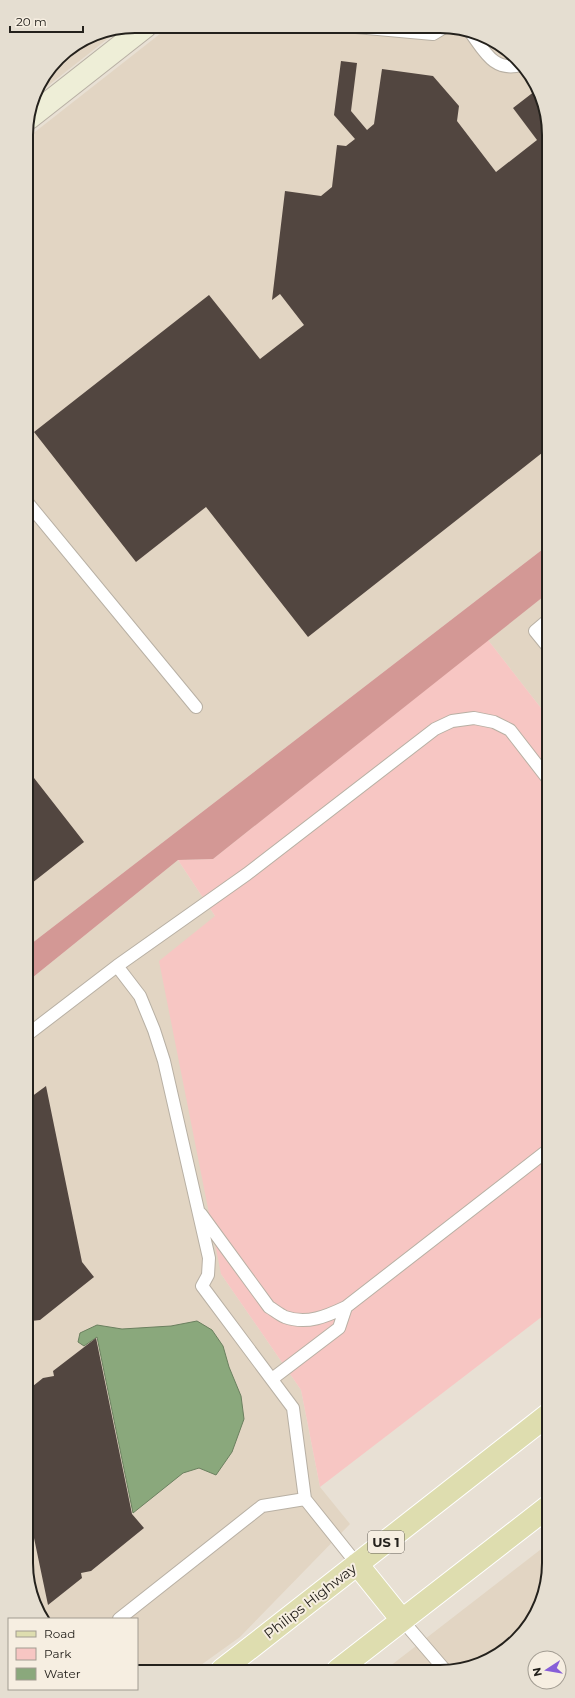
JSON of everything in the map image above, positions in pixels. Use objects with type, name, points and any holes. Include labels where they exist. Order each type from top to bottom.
[{"type":"main road","name":"Philips Highway","points":[[228,1665],[542,1419]]},
{"type":"main road","points":[[344,1665],[542,1511]]},
{"type":"main road","points":[[357,1564],[402,1620]]},
{"type":"street","points":[[35,113],[137,33]]},
{"type":"lane","points":[[422,33],[435,33]]},
{"type":"lane","points":[[476,39],[493,62],[511,68],[515,67]]},
{"type":"lane","points":[[33,509],[196,707]]},
{"type":"lane","points":[[542,624],[534,630],[542,640]]},
{"type":"lane","points":[[33,1030],[117,966],[247,874],[435,729],[452,721],[474,718],[494,722],[510,730],[542,771]]},
{"type":"lane","points":[[117,966],[140,996],[154,1030],[164,1061],[209,1258],[208,1275],[202,1286],[293,1408],[305,1499],[357,1564]]},
{"type":"lane","points":[[198,1209],[269,1307],[284,1317],[302,1320],[322,1318],[346,1308],[542,1155]]},
{"type":"lane","points":[[272,1379],[339,1328],[346,1308]]},
{"type":"lane","points":[[120,1618],[262,1506],[305,1499]]},
{"type":"lane","points":[[402,1620],[441,1665]]},
{"type":"shaded area","points":[[161,33],[440,33],[473,38],[485,43],[502,54],[521,73],[532,90],[537,102],[541,122],[542,550],[33,942],[33,134]]},
{"type":"shaded area","points":[[111,36],[45,88],[50,78],[58,68],[78,50],[102,38]]},
{"type":"shaded area","points":[[542,550],[542,598],[213,859],[178,860],[33,977],[33,942]]},
{"type":"shaded area","points":[[542,598],[542,709],[488,640]]},
{"type":"shaded area","points":[[178,860],[215,916],[221,1274],[301,1390],[320,1487],[350,1524],[240,1637],[201,1665],[138,1665],[138,1618],[50,1618],[36,1590],[33,1563],[33,977]]},
{"type":"shaded area","points":[[542,1548],[542,1570],[539,1590],[534,1602],[517,1630],[497,1648],[467,1662],[447,1665],[391,1665]]},
{"type":"green space","points":[[488,640],[542,709],[542,1317],[320,1487],[301,1390],[221,1274],[159,961],[215,916],[178,860],[213,859]]},
{"type":"water","points":[[197,1321],[212,1330],[223,1346],[229,1367],[241,1396],[244,1419],[232,1452],[216,1475],[199,1468],[183,1473],[133,1513],[97,1337],[84,1346],[78,1342],[80,1333],[97,1325],[122,1329],[171,1326]]},
{"type":"building","points":[[341,61],[357,63],[351,111],[367,130],[374,124],[382,69],[433,76],[459,106],[457,121],[496,172],[537,140],[513,108],[533,93],[540,115],[542,135],[542,453],[308,637],[206,507],[136,562],[34,432],[209,295],[260,359],[304,325],[280,294],[272,300],[285,191],[321,196],[332,187],[337,145],[346,146],[355,139],[334,115]]},
{"type":"building","points":[[33,777],[84,842],[33,882]]},
{"type":"building","points":[[46,1086],[82,1262],[94,1277],[40,1320],[33,1321],[33,1096]]},
{"type":"building","points":[[96,1338],[132,1514],[144,1528],[91,1571],[81,1573],[82,1578],[48,1605],[33,1537],[33,1386],[43,1378],[54,1376],[53,1371]]}]
